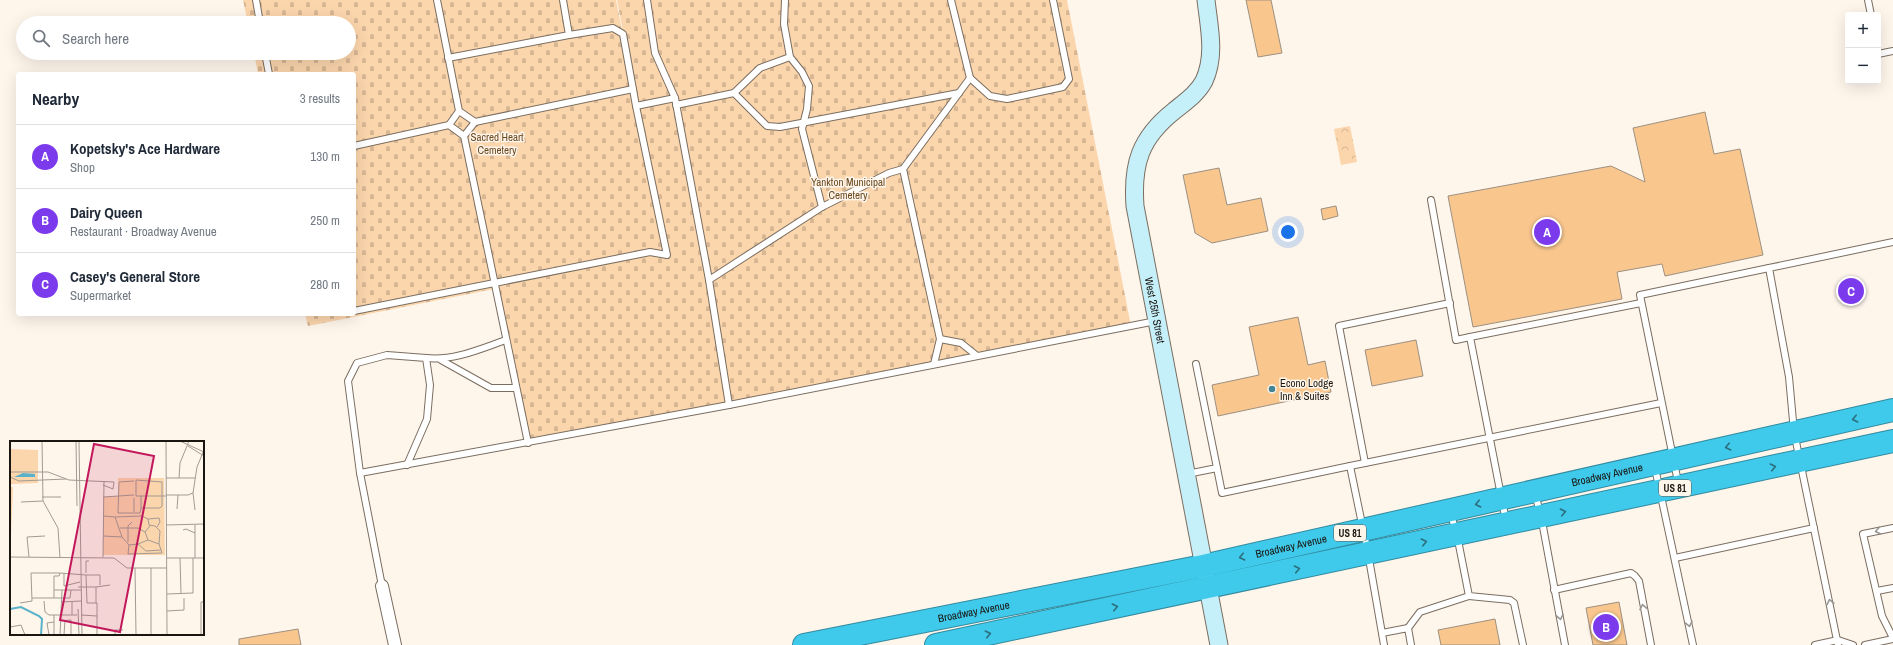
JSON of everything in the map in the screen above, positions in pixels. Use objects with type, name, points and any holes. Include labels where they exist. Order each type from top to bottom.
[{"type":"highway","name":"Broadway Avenue","points":[[804,645],[1203,566],[1893,410]]},
{"type":"highway","name":"Broadway Avenue","points":[[936,645],[1893,441]]},
{"type":"street","name":"West 25th Street","points":[[1206,0],[1212,52],[1203,81],[1191,98],[1160,122],[1145,142],[1135,168],[1133,187],[1135,206],[1219,645]]},
{"type":"street","points":[[382,586],[395,645]]},
{"type":"lane","points":[[256,0],[259,16]]},
{"type":"lane","points":[[437,0],[459,111],[476,122]]},
{"type":"lane","points":[[563,0],[569,35]]},
{"type":"lane","points":[[647,0],[654,54],[675,98],[709,280],[729,405]]},
{"type":"lane","points":[[785,0],[784,24],[790,57],[802,72],[809,86],[802,129],[822,207]]},
{"type":"lane","points":[[951,0],[970,78],[990,96],[1007,99],[1063,87],[1069,79],[1053,0]]},
{"type":"lane","points":[[1868,0],[1870,12]]},
{"type":"lane","points":[[356,311],[650,252],[667,255],[632,89],[623,34],[613,28],[448,58]]},
{"type":"lane","points":[[1881,53],[1893,51]]},
{"type":"lane","points":[[676,105],[734,93],[760,68],[790,57]]},
{"type":"lane","points":[[266,60],[269,72]]},
{"type":"lane","points":[[709,280],[822,207],[889,173],[903,169],[970,78]]},
{"type":"lane","points":[[464,136],[476,122],[632,89]]},
{"type":"lane","points":[[734,93],[767,126],[780,127],[804,121],[959,93]]},
{"type":"lane","points":[[636,106],[675,98]]},
{"type":"lane","points":[[356,146],[449,125],[459,111]]},
{"type":"lane","points":[[449,125],[464,136],[493,284],[528,443]]},
{"type":"lane","points":[[903,169],[940,339],[934,364]]},
{"type":"lane","points":[[1431,200],[1456,340],[1641,303]]},
{"type":"lane","points":[[1693,645],[1675,558],[1669,489],[1663,462],[1662,403],[1640,295],[1893,242]]},
{"type":"lane","points":[[1769,268],[1788,377],[1794,432],[1838,643]]},
{"type":"lane","points":[[1365,463],[1339,326],[1450,303]]},
{"type":"lane","points":[[360,473],[729,405],[1157,321]]},
{"type":"lane","points":[[1470,337],[1506,524]]},
{"type":"lane","points":[[940,339],[961,343],[976,356]]},
{"type":"lane","points":[[382,586],[360,473],[348,381],[357,363],[387,355],[441,360],[470,353],[506,340]]},
{"type":"lane","points":[[407,465],[427,419],[430,385],[426,358]]},
{"type":"lane","points":[[441,360],[491,388],[516,388]]},
{"type":"lane","points":[[1196,364],[1222,493],[1662,403]]},
{"type":"lane","points":[[1663,462],[1669,489]]},
{"type":"lane","points":[[1350,466],[1368,554],[1384,645]]},
{"type":"lane","points":[[1186,474],[1217,468]]},
{"type":"lane","points":[[1534,491],[1541,516],[1565,645]]},
{"type":"lane","points":[[1449,511],[1457,535],[1469,596]]},
{"type":"lane","points":[[1675,558],[1814,528]]},
{"type":"lane","points":[[1865,645],[1893,639],[1882,616],[1863,534],[1893,528]]},
{"type":"lane","points":[[1554,590],[1631,573],[1639,581],[1651,645]]},
{"type":"lane","points":[[1877,592],[1893,588]]},
{"type":"lane","points":[[1382,633],[1408,628],[1420,612],[1469,596],[1510,600],[1514,603],[1523,645]]},
{"type":"lane","points":[[1408,628],[1411,645]]},
{"type":"lane","points":[[1815,645],[1838,643],[1853,645]]},
{"type":"green space","name":"Yankton Municipal Cemetery","points":[[243,0],[616,0],[644,142],[617,0],[1067,0],[1131,326],[528,443],[494,289],[308,326],[306,316],[356,316],[356,72],[258,72],[255,60],[356,60],[356,16],[246,16]]},
{"type":"green space","points":[[1350,126],[1357,162],[1341,165],[1334,129]]},
{"type":"building","points":[[1246,0],[1271,0],[1282,53],[1258,57]]},
{"type":"building","points":[[1705,112],[1714,154],[1740,149],[1763,255],[1665,276],[1662,264],[1617,272],[1622,299],[1473,327],[1448,196],[1611,166],[1645,182],[1633,128]]},
{"type":"building","points":[[1219,168],[1227,205],[1261,198],[1268,231],[1212,243],[1195,233],[1183,175]]},
{"type":"building","points":[[1336,206],[1338,216],[1323,220],[1321,209]]},
{"type":"building","points":[[1298,317],[1308,365],[1325,361],[1331,392],[1218,416],[1212,385],[1259,375],[1249,327]]},
{"type":"building","points":[[1416,340],[1423,376],[1372,386],[1365,350]]},
{"type":"building","points":[[1619,602],[1627,645],[1593,645],[1586,608]]},
{"type":"building","points":[[1495,619],[1500,645],[1441,645],[1438,630]]},
{"type":"building","points":[[298,629],[301,645],[239,645],[239,639]]},
{"type":"place","name":"Kopetsky's Ace Hardware","points":[[1547,232]]},
{"type":"place","name":"Casey's General Store","points":[[1851,291]]},
{"type":"place","name":"Econo Lodge Inn & Suites","points":[[1272,389]]},
{"type":"place","name":"Dairy Queen","points":[[1606,627]]},
{"type":"park label","name":"Sacred Heart Cemetery","points":[[497,143]]}]
